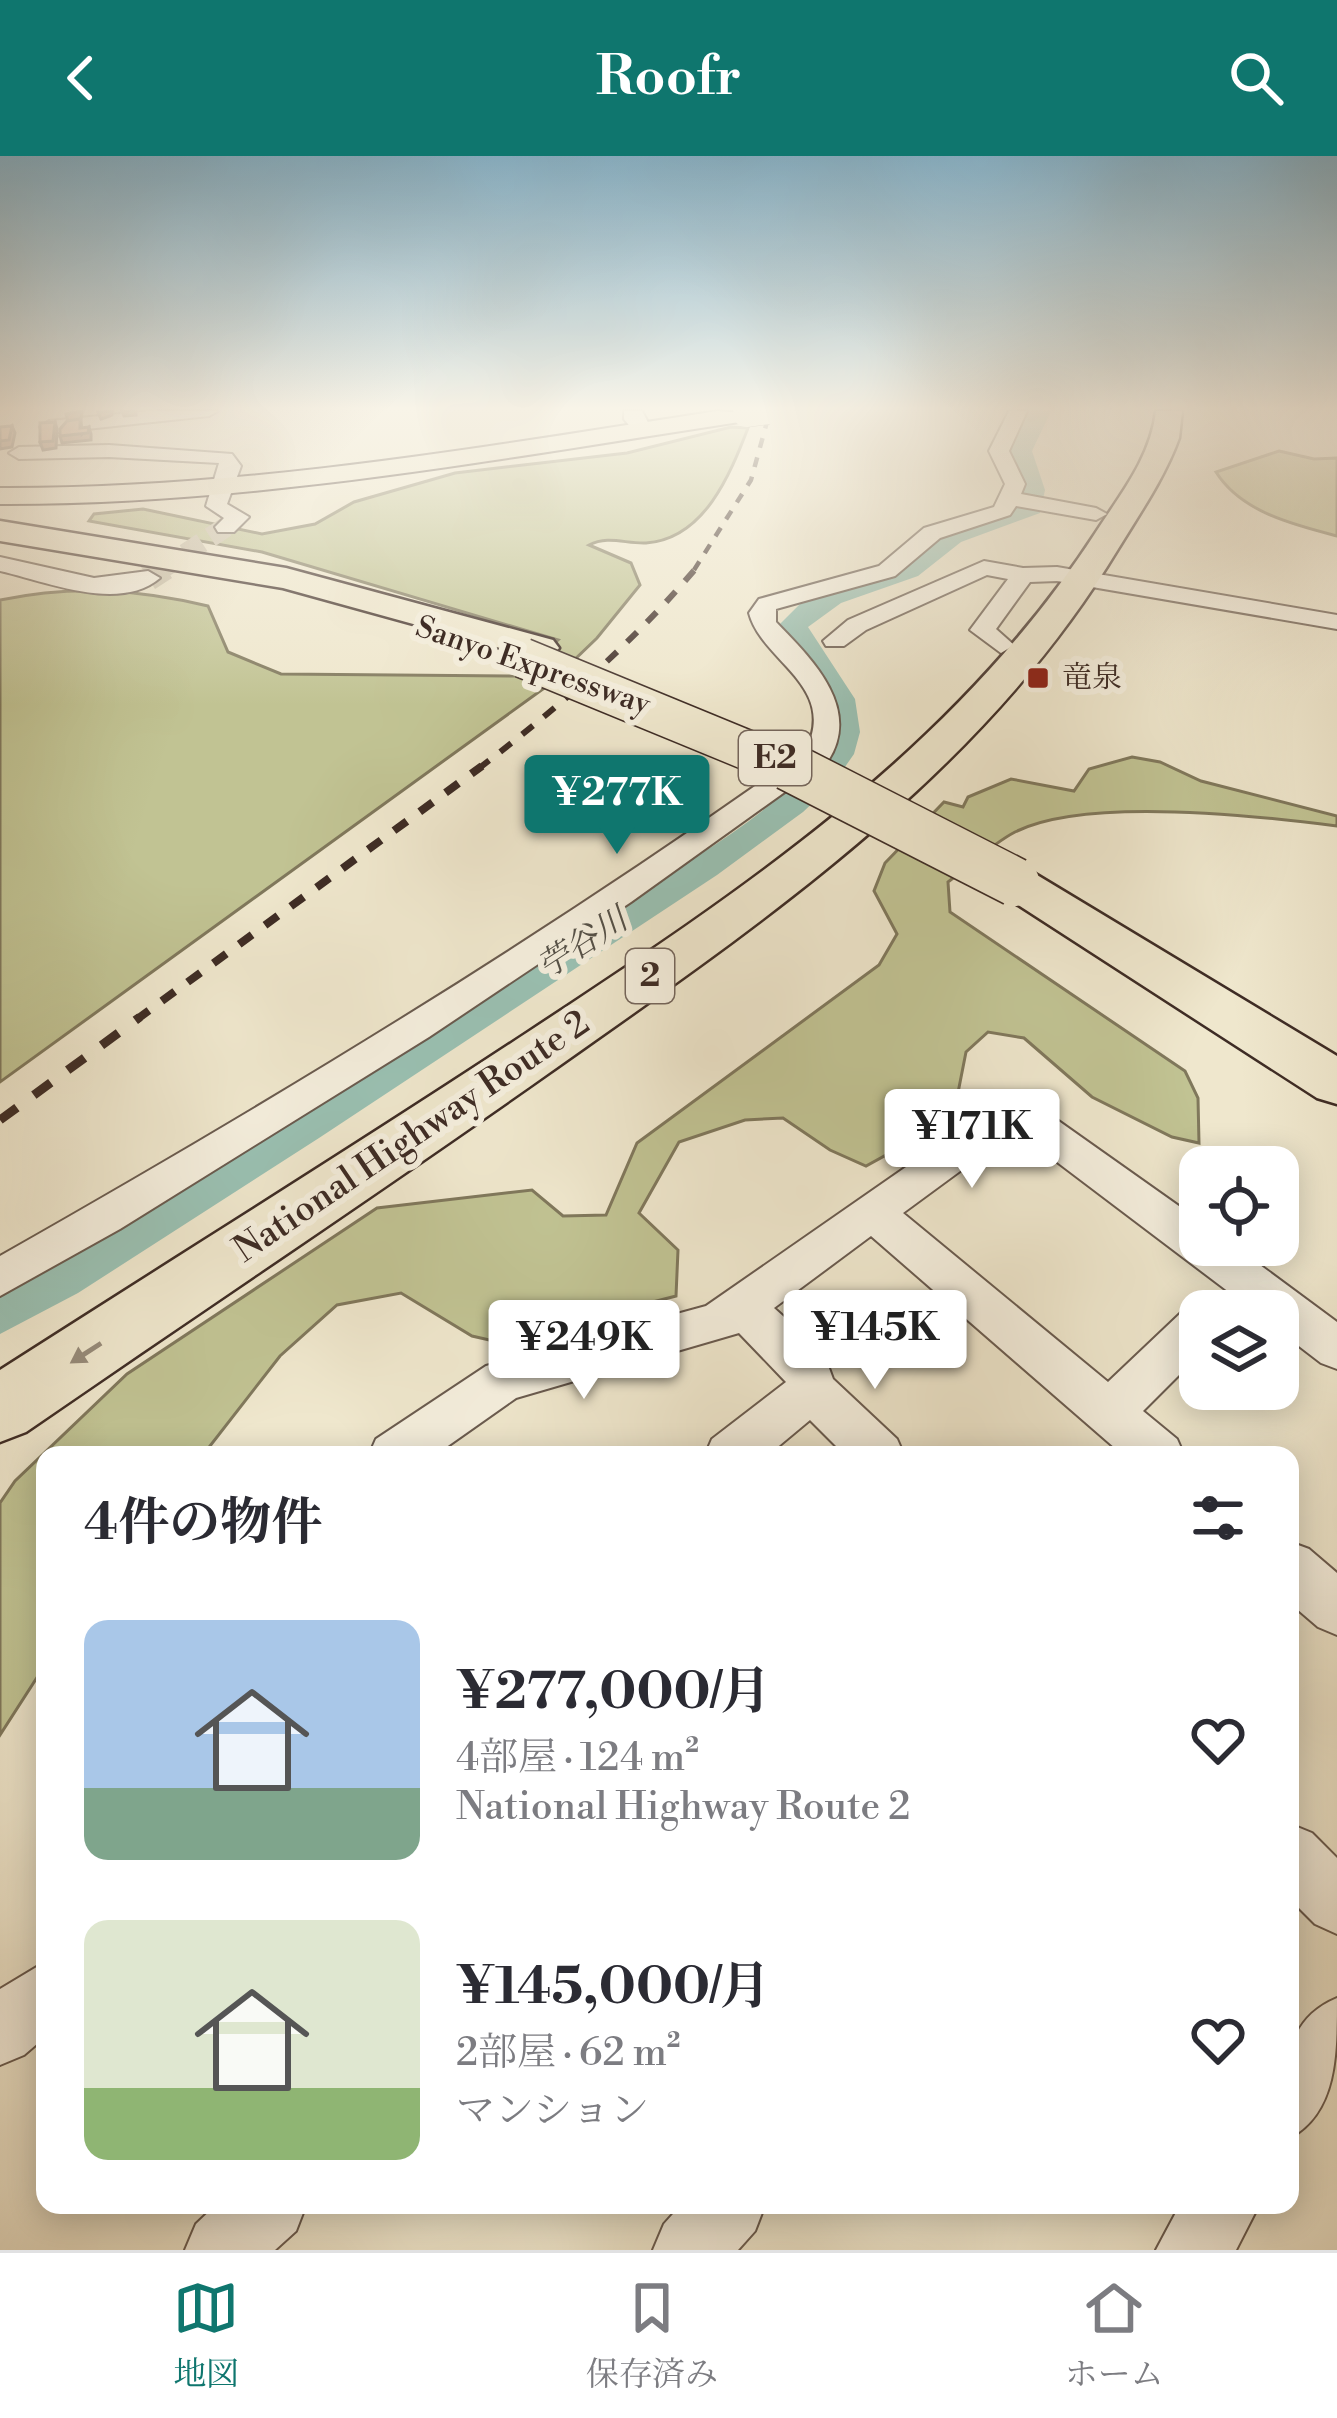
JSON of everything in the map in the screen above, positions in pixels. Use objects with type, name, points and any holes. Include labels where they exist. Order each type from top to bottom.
[{"type":"highway","name":"National Highway Route 2","points":[[0,1409],[447,1115],[783,882],[902,784],[977,712],[1099,509]]},
{"type":"highway","name":"National Highway Route 2","points":[[0,1365],[422,1101],[752,876],[898,754],[992,637],[1056,576],[1114,509]]},
{"type":"highway","name":"Sanyo Expressway","points":[[0,531],[286,578],[532,653],[759,751],[1023,875],[1337,1050]]},
{"type":"highway","name":"Sanyo Expressway","points":[[0,542],[269,587],[532,653]]},
{"type":"highway","name":"Sanyo Expressway","points":[[1023,875],[1337,1083]]},
{"type":"street","points":[[219,509],[238,517],[226,527]]},
{"type":"street","points":[[0,1278],[346,1070],[693,848],[818,754],[828,733],[821,698],[796,657],[764,624],[761,614],[767,604],[886,571],[916,556],[932,533],[1009,509]]},
{"type":"street","points":[[1067,509],[1096,514]]},
{"type":"street","points":[[916,556],[1337,622]]},
{"type":"street","points":[[0,564],[121,587],[148,578]]},
{"type":"street","points":[[836,641],[857,625],[984,568]]},
{"type":"street","points":[[903,604],[992,637]]},
{"type":"street","points":[[407,1446],[503,1381],[719,1322],[1005,1118],[1029,1120],[1179,1229]]},
{"type":"street","points":[[874,1214],[1148,1446]]},
{"type":"street","points":[[1230,1266],[1337,1348]]},
{"type":"street","points":[[1236,1290],[1248,1279]]},
{"type":"street","points":[[743,1308],[806,1367],[812,1390],[870,1446]]},
{"type":"street","points":[[1108,1412],[1179,1344]]},
{"type":"street","points":[[741,1446],[812,1390]]},
{"type":"street","points":[[1299,1576],[1337,1608]]},
{"type":"street","points":[[1299,1865],[1337,1902]]},
{"type":"street","points":[[0,2031],[36,2002]]},
{"type":"street","points":[[1299,2089],[1337,2032]]},
{"type":"street","points":[[690,2250],[722,2214]]},
{"type":"street","points":[[1193,2250],[1217,2214]]},
{"type":"green space","points":[[143,509],[262,534],[315,524],[342,509],[706,509],[684,530],[666,539],[589,545],[631,563],[640,585],[597,638],[547,686],[0,1082],[0,600],[104,591],[208,606],[228,652],[281,674],[517,676],[558,640],[262,552],[89,521],[94,514]]},
{"type":"green space","points":[[1258,509],[1337,509],[1337,536]]},
{"type":"green space","points":[[1132,757],[1160,762],[1201,781],[1337,816],[1337,826],[1173,812],[1084,814],[1015,832],[948,882],[950,912],[1185,1071],[1198,1098],[1199,1143],[1172,1137],[1092,1097],[1024,1038],[988,1032],[966,1052],[953,1118],[866,1166],[830,1150],[783,1118],[745,1120],[679,1142],[639,1213],[678,1250],[676,1296],[498,1342],[472,1336],[401,1293],[337,1305],[280,1356],[210,1446],[52,1446],[127,1374],[377,1208],[532,1190],[563,1216],[606,1215],[637,1143],[879,965],[897,934],[874,891],[885,863],[944,802],[963,807],[968,797],[1011,779],[1074,791],[1089,769]]},
{"type":"green space","points":[[36,1461],[36,1679],[0,1735],[0,1503]]},
{"type":"waterway","name":"苧谷川","points":[[0,1311],[351,1094],[704,867],[790,804],[837,754],[843,732],[839,699],[793,626],[816,604],[908,570],[952,536],[1030,509]]},
{"type":"tunnel","points":[[160,570],[226,527]]},
{"type":"tunnel","points":[[148,578],[165,567]]},
{"type":"railway","points":[[694,570],[733,509]]},
{"type":"railway","points":[[479,768],[593,674],[697,567]]},
{"type":"railway","points":[[136,1020],[479,768]]},
{"type":"railway","points":[[0,1120],[140,1017]]},
{"type":"place","name":"竜泉","points":[[1038,678]]}]
